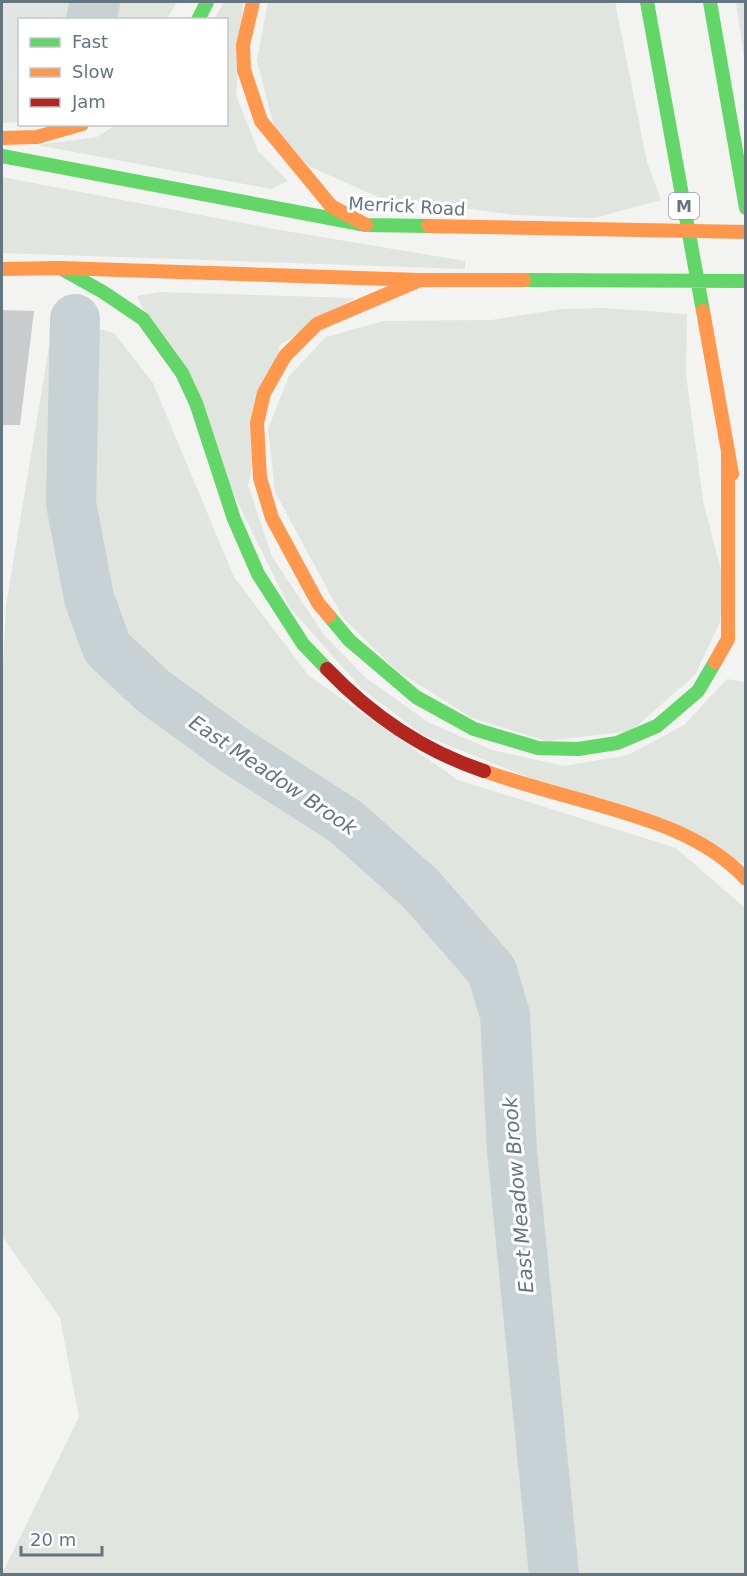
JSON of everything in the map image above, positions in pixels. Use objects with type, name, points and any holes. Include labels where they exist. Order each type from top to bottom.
[{"type":"main road","points":[[199,18],[207,2]]},
{"type":"main road","points":[[253,2],[243,45],[244,70],[261,121],[331,206],[366,225]]},
{"type":"main road","points":[[640,2],[652,31]]},
{"type":"main road","name":"M","points":[[647,2],[742,528]]},
{"type":"main road","points":[[710,2],[746,208]]},
{"type":"main road","points":[[2,138],[37,137],[75,126]]},
{"type":"main road","name":"Merrick Road","points":[[2,156],[366,225],[746,232]]},
{"type":"main road","points":[[2,269],[60,268],[420,280],[746,281]]},
{"type":"main road","points":[[60,268],[103,292],[143,319],[182,373],[196,403],[234,519],[258,574],[303,644],[345,688],[398,730],[457,762],[523,784],[649,819],[710,848],[732,864],[746,879]]},
{"type":"main road","points":[[420,280],[317,324],[285,356],[264,393],[257,423],[260,478],[272,518],[318,603],[349,640],[416,697],[474,729],[538,748],[578,749],[618,743],[657,726],[698,691],[728,639],[728,452]]},
{"type":"shaded area","points":[[2,2],[63,2],[58,18],[18,18],[18,80],[2,79]]},
{"type":"shaded area","points":[[63,2],[177,2],[168,18],[58,18]]},
{"type":"shaded area","points":[[224,2],[243,2],[236,95],[258,151],[288,181],[271,189],[37,145],[97,137],[114,126],[228,126],[228,18],[215,18]]},
{"type":"shaded area","points":[[268,2],[615,2],[647,162],[661,200],[594,218],[516,215],[378,197],[309,166],[274,127],[257,60]]},
{"type":"shaded area","points":[[736,2],[745,2],[745,65]]},
{"type":"shaded area","points":[[2,79],[18,80],[18,122],[2,123]]},
{"type":"shaded area","points":[[2,177],[274,229],[465,261],[465,269],[2,253]]},
{"type":"shaded area","points":[[160,292],[355,298],[280,345],[248,485],[272,557],[324,635],[366,678],[428,722],[492,750],[564,766],[628,755],[684,725],[727,679],[745,682],[745,864],[425,736],[363,690],[289,607],[137,296]]},
{"type":"shaded area","points":[[605,308],[687,314],[686,374],[703,501],[723,578],[720,622],[695,675],[631,731],[547,741],[472,718],[397,671],[343,618],[275,492],[268,429],[289,376],[326,337],[384,321],[491,320],[562,309]]},
{"type":"shaded area","points":[[54,317],[114,333],[153,383],[234,577],[309,676],[458,780],[676,848],[745,908],[746,1574],[2,1574],[79,1417],[60,1318],[2,1236],[2,686],[6,606]]},
{"type":"building","points":[[2,310],[34,311],[20,425],[2,425]]},
{"type":"waterway","name":"East Meadow Brook","points":[[91,18],[95,2]]},
{"type":"waterway","name":"East Meadow Brook","points":[[75,319],[71,503],[89,598],[107,648],[153,691],[234,750],[346,822],[421,889],[492,971],[505,1015],[512,1151],[554,1574]]},
{"type":"traffic: fast","points":[[199,18],[207,2]]},
{"type":"traffic: fast","points":[[647,2],[703,311]]},
{"type":"traffic: fast","points":[[710,2],[746,208]]},
{"type":"traffic: fast","points":[[2,156],[366,225],[428,226]]},
{"type":"traffic: fast","points":[[60,268],[103,292],[143,319],[182,373],[196,403],[234,519],[258,574],[303,644],[327,669]]},
{"type":"traffic: fast","points":[[524,280],[746,281]]},
{"type":"traffic: fast","points":[[329,616],[349,640],[416,697],[474,729],[538,748],[578,749],[617,743],[657,726],[698,691],[715,662]]},
{"type":"traffic: slow","points":[[253,2],[243,45],[244,70],[261,121],[331,206],[366,225]]},
{"type":"traffic: slow","points":[[2,138],[37,137],[75,126]]},
{"type":"traffic: slow","points":[[428,226],[746,232]]},
{"type":"traffic: slow","points":[[2,269],[60,268],[420,280],[524,280]]},
{"type":"traffic: slow","points":[[329,616],[318,603],[272,518],[260,478],[257,423],[264,393],[285,356],[317,324],[420,280]]},
{"type":"traffic: slow","points":[[703,311],[732,474]]},
{"type":"traffic: slow","points":[[715,662],[728,639],[728,452]]},
{"type":"traffic: slow","points":[[484,771],[626,813],[670,829],[710,850],[746,879]]},
{"type":"traffic: jam","points":[[327,669],[361,701],[419,742],[484,771]]}]
